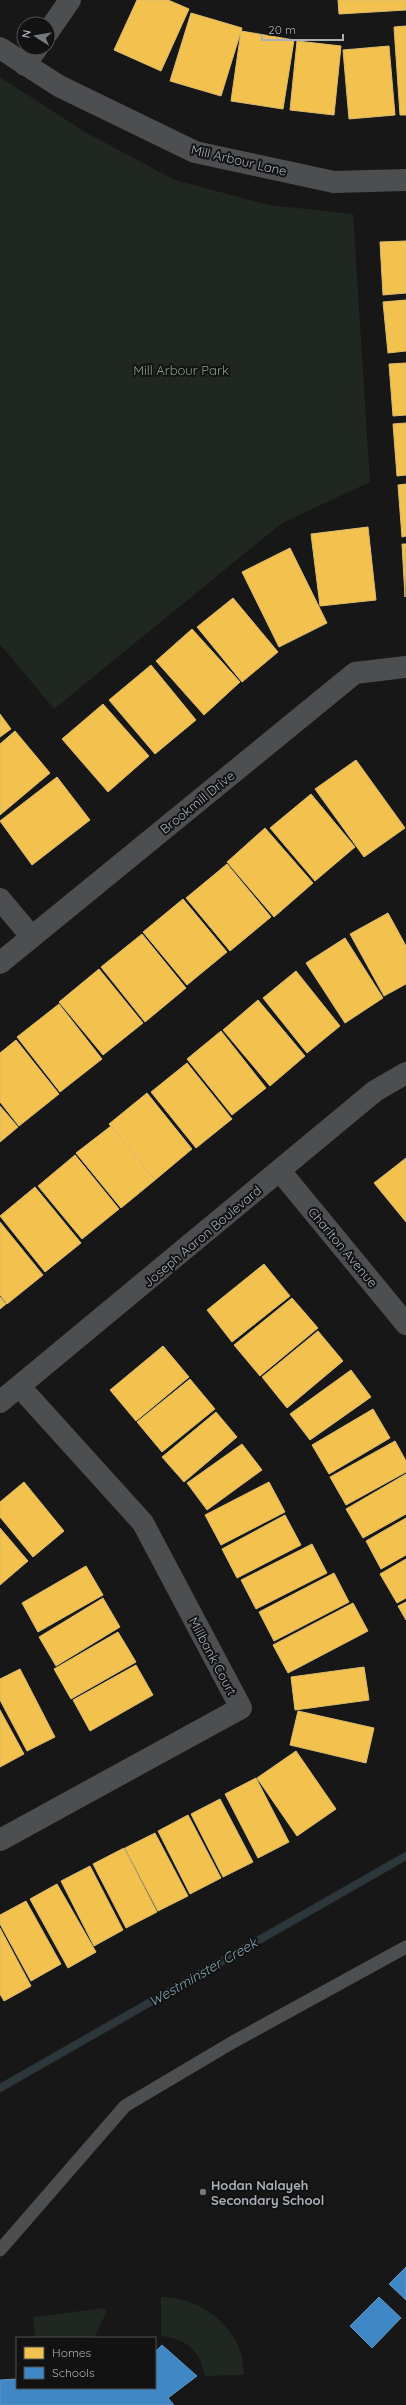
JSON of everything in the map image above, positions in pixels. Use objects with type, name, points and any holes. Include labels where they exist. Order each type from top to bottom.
[{"type":"street","points":[[56,20],[70,0]]},
{"type":"street","name":"Mill Arbour Lane","points":[[0,48],[16,52]]},
{"type":"street","name":"Mill Arbour Lane","points":[[31,56],[59,86],[195,152],[334,182],[406,180]]},
{"type":"street","name":"Brookmill Drive","points":[[0,963],[31,936],[355,673],[406,668]]},
{"type":"street","points":[[0,898],[31,936]]},
{"type":"street","name":"Joseph Aaron Boulevard","points":[[0,1402],[376,1091],[406,1072]]},
{"type":"street","name":"Charlton Avenue","points":[[280,1170],[406,1324]]},
{"type":"street","name":"Millbank Court","points":[[0,1840],[241,1708],[143,1523],[20,1387]]},
{"type":"lane","points":[[0,2250],[125,2106],[233,2042],[406,1947]]},
{"type":"green space","name":"Mill Arbour Park","points":[[0,77],[85,132],[175,180],[269,205],[353,214],[370,482],[282,523],[54,709],[0,644]]},
{"type":"green space","points":[[161,2297],[186,2301],[210,2312],[220,2321],[229,2330],[236,2341],[242,2356],[244,2375],[205,2376],[199,2359],[191,2347],[178,2340],[161,2336]]},
{"type":"green space","points":[[104,2308],[107,2311],[94,2337],[35,2337],[33,2317]]},
{"type":"building: Homes","points":[[137,0],[168,0],[189,9],[161,71],[114,50]]},
{"type":"building: Homes","points":[[338,0],[406,0],[406,10],[339,14]]},
{"type":"building: Homes","points":[[191,13],[242,28],[221,96],[170,81]]},
{"type":"building: Homes","points":[[406,26],[406,115],[400,115],[394,27]]},
{"type":"building: Homes","points":[[241,31],[294,40],[283,109],[231,101]]},
{"type":"building: Homes","points":[[297,41],[341,46],[334,115],[290,110]]},
{"type":"building: Homes","points":[[389,46],[395,115],[349,119],[343,50]]},
{"type":"building: Homes","points":[[406,241],[406,293],[383,295],[380,242]]},
{"type":"building: Homes","points":[[406,300],[406,351],[388,353],[383,302]]},
{"type":"building: Homes","points":[[406,363],[406,415],[393,416],[389,364]]},
{"type":"building: Homes","points":[[406,423],[406,475],[397,476],[393,424]]},
{"type":"building: Homes","points":[[406,484],[406,536],[402,537],[398,485]]},
{"type":"building: Homes","points":[[368,527],[376,600],[320,606],[311,534]]},
{"type":"building: Homes","points":[[402,544],[406,544],[405,597]]},
{"type":"building: Homes","points":[[290,548],[327,623],[279,647],[242,572]]},
{"type":"building: Homes","points":[[233,598],[278,652],[242,682],[197,627]]},
{"type":"building: Homes","points":[[192,629],[240,682],[204,715],[156,661]]},
{"type":"building: Homes","points":[[151,665],[196,720],[155,754],[109,700]]},
{"type":"building: Homes","points":[[103,704],[149,756],[108,792],[62,739]]},
{"type":"building: Homes","points":[[0,714],[11,729],[0,737]]},
{"type":"building: Homes","points":[[15,731],[50,773],[0,815],[0,744]]},
{"type":"building: Homes","points":[[356,760],[405,828],[364,857],[315,789]]},
{"type":"building: Homes","points":[[57,777],[90,820],[32,865],[0,821]]},
{"type":"building: Homes","points":[[311,794],[355,847],[315,881],[270,828]]},
{"type":"building: Homes","points":[[265,828],[313,883],[274,917],[227,862]]},
{"type":"building: Homes","points":[[227,864],[271,917],[230,951],[186,898]]},
{"type":"building: Homes","points":[[183,899],[227,952],[187,985],[143,932]]},
{"type":"building: Homes","points":[[388,913],[406,946],[406,984],[384,996],[350,934]]},
{"type":"building: Homes","points":[[142,934],[186,988],[145,1022],[101,967]]},
{"type":"building: Homes","points":[[345,938],[383,998],[345,1023],[306,963]]},
{"type":"building: Homes","points":[[99,969],[143,1023],[103,1055],[59,1002]]},
{"type":"building: Homes","points":[[296,971],[340,1026],[307,1053],[263,998]]},
{"type":"building: Homes","points":[[258,1000],[305,1056],[270,1086],[223,1030]]},
{"type":"building: Homes","points":[[59,1004],[102,1059],[60,1092],[17,1037]]},
{"type":"building: Homes","points":[[221,1031],[266,1088],[232,1115],[187,1059]]},
{"type":"building: Homes","points":[[16,1040],[59,1094],[19,1126],[0,1102],[0,1053]]},
{"type":"building: Homes","points":[[187,1063],[232,1119],[196,1148],[151,1092]]},
{"type":"building: Homes","points":[[147,1093],[192,1149],[155,1180],[109,1124]]},
{"type":"building: Homes","points":[[0,1106],[18,1127],[0,1142]]},
{"type":"building: Homes","points":[[111,1126],[155,1180],[121,1208],[76,1153]]},
{"type":"building: Homes","points":[[75,1155],[119,1209],[82,1239],[38,1186]]},
{"type":"building: Homes","points":[[406,1158],[406,1222],[374,1183]]},
{"type":"building: Homes","points":[[35,1187],[81,1243],[45,1272],[0,1216]]},
{"type":"building: Homes","points":[[0,1222],[43,1275],[7,1304],[0,1295]]},
{"type":"building: Homes","points":[[264,1264],[290,1296],[232,1342],[207,1310]]},
{"type":"building: Homes","points":[[0,1297],[6,1304],[0,1309]]},
{"type":"building: Homes","points":[[292,1298],[318,1328],[260,1376],[234,1345]]},
{"type":"building: Homes","points":[[318,1331],[343,1361],[287,1408],[262,1377]]},
{"type":"building: Homes","points":[[163,1346],[189,1377],[136,1421],[110,1390]]},
{"type":"building: Homes","points":[[351,1370],[371,1397],[310,1440],[290,1414]]},
{"type":"building: Homes","points":[[190,1379],[215,1409],[162,1452],[137,1422]]},
{"type":"building: Homes","points":[[373,1409],[390,1438],[329,1474],[312,1445]]},
{"type":"building: Homes","points":[[216,1412],[237,1437],[184,1482],[162,1457]]},
{"type":"building: Homes","points":[[395,1441],[406,1461],[406,1472],[346,1505],[330,1477]]},
{"type":"building: Homes","points":[[242,1444],[262,1470],[207,1510],[187,1483]]},
{"type":"building: Homes","points":[[406,1474],[406,1514],[363,1538],[346,1509]]},
{"type":"building: Homes","points":[[24,1482],[64,1531],[33,1557],[0,1517],[0,1502]]},
{"type":"building: Homes","points":[[269,1482],[285,1512],[221,1545],[205,1515]]},
{"type":"building: Homes","points":[[285,1515],[301,1545],[237,1578],[222,1549]]},
{"type":"building: Homes","points":[[406,1518],[406,1555],[381,1569],[366,1541]]},
{"type":"building: Homes","points":[[0,1528],[28,1561],[0,1585]]},
{"type":"building: Homes","points":[[312,1544],[327,1573],[256,1609],[241,1580]]},
{"type":"building: Homes","points":[[406,1559],[406,1598],[397,1603],[380,1574]]},
{"type":"building: Homes","points":[[86,1566],[103,1595],[38,1632],[22,1603]]},
{"type":"building: Homes","points":[[334,1573],[349,1602],[274,1641],[259,1612]]},
{"type":"building: Homes","points":[[103,1598],[120,1627],[56,1666],[39,1637]]},
{"type":"building: Homes","points":[[406,1602],[406,1620],[398,1606]]},
{"type":"building: Homes","points":[[353,1603],[368,1631],[288,1673],[273,1645]]},
{"type":"building: Homes","points":[[118,1632],[136,1662],[71,1699],[54,1669]]},
{"type":"building: Homes","points":[[136,1665],[153,1695],[90,1731],[73,1700]]},
{"type":"building: Homes","points":[[364,1667],[369,1700],[295,1710],[291,1677]]},
{"type":"building: Homes","points":[[20,1669],[55,1737],[27,1751],[0,1700],[0,1679]]},
{"type":"building: Homes","points":[[0,1710],[24,1754],[0,1767]]},
{"type":"building: Homes","points":[[298,1711],[374,1728],[366,1763],[290,1745]]},
{"type":"building: Homes","points":[[296,1751],[336,1809],[297,1836],[257,1778]]},
{"type":"building: Homes","points":[[256,1778],[289,1842],[258,1858],[225,1794]]},
{"type":"building: Homes","points":[[220,1799],[253,1862],[223,1877],[191,1814]]},
{"type":"building: Homes","points":[[188,1815],[221,1878],[190,1894],[158,1831]]},
{"type":"building: Homes","points":[[155,1833],[188,1896],[158,1911],[125,1848]]},
{"type":"building: Homes","points":[[124,1848],[157,1912],[126,1928],[93,1864]]},
{"type":"building: Homes","points":[[90,1866],[123,1930],[94,1946],[61,1881]]},
{"type":"building: Homes","points":[[57,1884],[96,1952],[68,1968],[30,1899]]},
{"type":"building: Homes","points":[[26,1901],[61,1964],[31,1981],[0,1924],[0,1915]]},
{"type":"building: Homes","points":[[0,1928],[31,1986],[4,2001],[0,1994]]},
{"type":"building: Schools","points":[[406,2267],[406,2300],[389,2284]]},
{"type":"building: Schools","points":[[379,2297],[401,2318],[372,2348],[350,2326]]},
{"type":"building: Schools","points":[[162,2345],[197,2376],[168,2398],[174,2405],[0,2405],[0,2380],[16,2379],[16,2389],[156,2389],[156,2351]]},
{"type":"waterway","name":"Westminster Creek","points":[[0,2088],[406,1856]]},
{"type":"place","name":"Hodan Nalayeh Secondary School","points":[[203,2192]]}]
